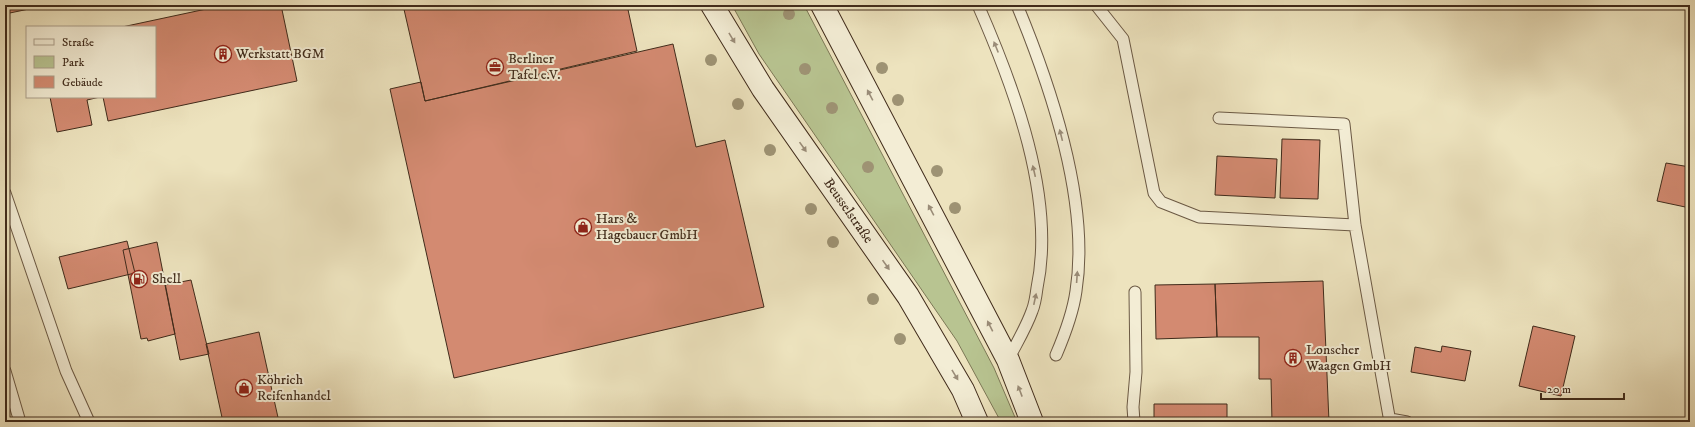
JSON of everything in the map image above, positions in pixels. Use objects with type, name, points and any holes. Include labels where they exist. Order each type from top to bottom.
[{"type":"main road","name":"Beusselstraße","points":[[712,5],[763,89],[908,296],[963,390],[977,422]]},
{"type":"main road","points":[[822,5],[1008,360],[1032,422]]},
{"type":"lane","points":[[978,5],[1008,76],[1022,123],[1036,179],[1042,224],[1042,268],[1033,311],[1008,360]]},
{"type":"lane","points":[[1017,5],[1034,45],[1056,113],[1067,156],[1075,204],[1079,250],[1076,291],[1068,326],[1056,355]]},
{"type":"lane","points":[[1096,5],[1124,39],[1154,193],[1161,202],[1199,217],[1355,225]]},
{"type":"lane","points":[[1219,118],[1344,124],[1355,225],[1390,420],[1407,422]]},
{"type":"lane","points":[[5,193],[66,371],[89,422]]},
{"type":"lane","points":[[1134,422],[1133,407],[1136,372],[1135,292]]},
{"type":"lane","points":[[5,371],[20,422]]},
{"type":"green space","points":[[732,5],[804,5],[994,368],[1017,422],[1001,422],[957,341],[759,54]]},
{"type":"building","points":[[5,5],[48,5],[5,14]]},
{"type":"building","name":"Werkstatt BGM","points":[[225,5],[281,5],[297,81],[108,121],[103,98],[156,98],[156,26],[127,26]]},
{"type":"building","name":"Berliner Tafel e.V.","points":[[403,5],[627,5],[637,51],[425,101]]},
{"type":"building","name":"Hars & Hagebauer GmbH","points":[[673,44],[696,147],[725,140],[764,307],[454,378],[390,89],[421,82],[425,101]]},
{"type":"building","points":[[50,98],[96,98],[87,100],[92,125],[57,132]]},
{"type":"building","points":[[1282,139],[1320,140],[1318,199],[1280,198]]},
{"type":"building","points":[[1217,156],[1277,159],[1275,198],[1215,195]]},
{"type":"building","points":[[1666,163],[1690,167],[1690,208],[1657,201]]},
{"type":"building","points":[[127,241],[135,273],[68,289],[59,257]]},
{"type":"building","points":[[157,242],[175,334],[148,341],[147,338],[141,339],[123,250]]},
{"type":"building","points":[[191,280],[209,354],[180,360],[165,285]]},
{"type":"building","name":"Lonscher Waagen GmbH","points":[[1323,281],[1329,422],[1272,422],[1271,379],[1259,379],[1259,337],[1217,337],[1215,284]]},
{"type":"building","points":[[1215,284],[1217,337],[1156,339],[1155,285]]},
{"type":"building","points":[[1533,326],[1575,336],[1561,396],[1519,386]]},
{"type":"building","name":"Köhrich Reifenhandel","points":[[259,332],[279,422],[223,422],[206,344]]},
{"type":"building","points":[[1442,346],[1471,351],[1465,381],[1411,372],[1415,347],[1441,352]]},
{"type":"building","points":[[1154,404],[1227,404],[1227,422],[1154,422]]},
{"type":"place","name":"Werkstatt BGM","points":[[223,54]]},
{"type":"place","name":"Berliner Tafel e.V.","points":[[495,67]]},
{"type":"place","name":"Hars & Hagebauer GmbH","points":[[583,227]]},
{"type":"place","name":"Shell","points":[[139,279]]},
{"type":"place","name":"Lonscher Waagen GmbH","points":[[1293,358]]},
{"type":"place","name":"Köhrich Reifenhandel","points":[[244,388]]}]
